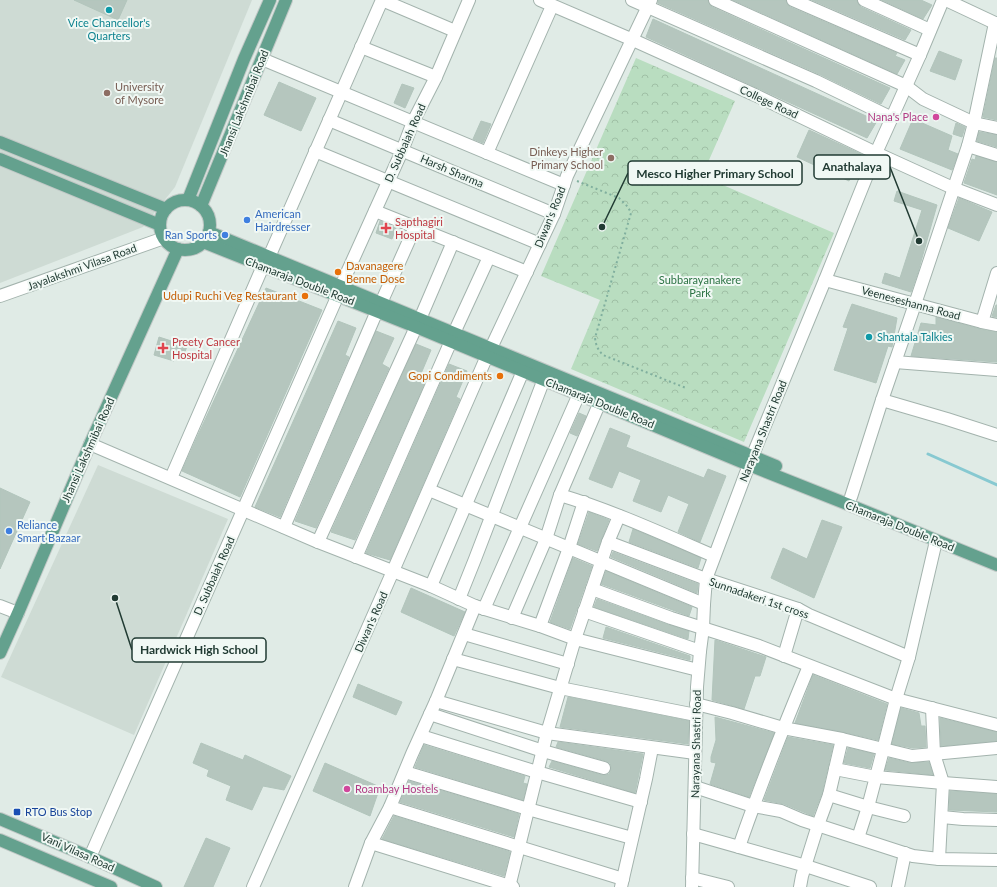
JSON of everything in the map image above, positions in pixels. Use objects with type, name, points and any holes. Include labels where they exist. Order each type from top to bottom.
[{"type":"main road","name":"Jhansi Lakshmibai Road","points":[[188,200],[244,59],[270,0]]},
{"type":"main road","name":"Jhansi Lakshmibai Road","points":[[201,206],[286,0]]},
{"type":"main road","points":[[0,142],[166,209]]},
{"type":"main road","points":[[0,159],[160,225]]},
{"type":"main road","points":[[180,200],[188,200],[195,202],[206,211],[210,225],[206,237],[198,246],[184,250],[172,246],[164,238],[160,225],[161,216],[172,203],[180,200]]},
{"type":"main road","name":"Chamaraja Double Road","points":[[206,237],[453,337],[750,461],[848,504],[997,565]]},
{"type":"main road","name":"Jhansi Lakshmibai Road","points":[[0,653],[90,444],[178,249]]},
{"type":"main road","name":"Chamaraja Double Road","points":[[489,352],[523,371],[579,394],[750,461],[851,497],[997,557]]},
{"type":"main road","name":"Vani Vilasa Road","points":[[0,819],[156,887]]},
{"type":"main road","name":"Vani Vilasa Road","points":[[0,840],[111,887]]},
{"type":"street","points":[[171,478],[382,0],[455,31]]},
{"type":"street","name":"D. Subbaiah Road","points":[[90,857],[402,151],[413,122],[436,78],[469,0]]},
{"type":"street","name":"College Road","points":[[540,0],[755,95],[876,153],[954,188],[997,205]]},
{"type":"street","points":[[632,0],[650,4],[892,118]]},
{"type":"street","points":[[715,0],[906,86],[923,100],[974,123],[997,128]]},
{"type":"street","points":[[793,0],[920,55]]},
{"type":"street","points":[[864,0],[930,30]]},
{"type":"street","points":[[851,497],[894,362],[968,146],[996,23],[944,0]]},
{"type":"street","name":"Narayana Shastri Road","points":[[692,883],[696,710],[706,579],[750,461],[876,153],[944,0]]},
{"type":"street","name":"Diwan's Road","points":[[253,887],[394,571],[489,352],[554,214],[565,181],[650,4]]},
{"type":"street","points":[[487,153],[552,6]]},
{"type":"street","points":[[361,47],[436,78]]},
{"type":"street","points":[[262,60],[487,153],[565,181]]},
{"type":"street","name":"Harsh Sharma","points":[[329,120],[554,214]]},
{"type":"street","points":[[968,146],[997,155]]},
{"type":"street","points":[[315,151],[540,244]]},
{"type":"street","points":[[375,211],[527,272]]},
{"type":"street","points":[[284,527],[415,227]]},
{"type":"street","name":"Jayalakshmi Vilasa Road","points":[[0,296],[164,238]]},
{"type":"street","points":[[318,542],[418,323],[453,242]]},
{"type":"street","points":[[356,557],[489,257]]},
{"type":"street","points":[[982,322],[997,273]]},
{"type":"street","name":"Veeneseshanna Road","points":[[825,280],[982,322],[997,324]]},
{"type":"street","points":[[894,362],[997,370]]},
{"type":"street","points":[[431,586],[523,371]]},
{"type":"street","points":[[459,599],[544,379]]},
{"type":"street","points":[[355,887],[371,843],[390,807],[464,634],[480,607],[520,528],[579,394]]},
{"type":"street","points":[[882,400],[997,435]]},
{"type":"street","points":[[512,618],[546,539],[560,495],[600,402]]},
{"type":"street","points":[[90,444],[318,542],[394,571],[480,607],[575,639],[698,670]]},
{"type":"street","points":[[429,490],[704,604]]},
{"type":"street","points":[[560,495],[584,502],[714,556]]},
{"type":"street","points":[[540,626],[569,548],[584,502]]},
{"type":"street","points":[[371,843],[510,887],[537,772],[560,688],[584,611],[608,542],[619,516]]},
{"type":"street","points":[[858,838],[868,807],[896,699],[909,657],[936,540]]},
{"type":"street","name":"Sunnadakeri 1st cross","points":[[608,542],[706,579],[798,609],[909,657]]},
{"type":"street","points":[[592,588],[671,618],[759,646],[896,699],[997,725]]},
{"type":"street","points":[[0,606],[18,613]]},
{"type":"street","points":[[784,656],[798,609]]},
{"type":"street","points":[[584,611],[700,651]]},
{"type":"street","points":[[464,634],[568,664]]},
{"type":"street","points":[[453,659],[560,688],[696,710],[732,713],[783,728],[912,756],[997,748]]},
{"type":"street","points":[[739,847],[783,728],[809,666]]},
{"type":"street","points":[[436,701],[547,733],[695,753]]},
{"type":"street","points":[[932,708],[934,754],[943,784],[938,859]]},
{"type":"street","points":[[430,714],[604,768]]},
{"type":"street","points":[[420,736],[641,802]]},
{"type":"street","points":[[800,887],[818,825],[829,795],[842,740]]},
{"type":"street","points":[[390,807],[519,846],[622,883],[652,748]]},
{"type":"street","points":[[835,769],[876,777],[943,784],[997,787]]},
{"type":"street","points":[[405,772],[632,838]]},
{"type":"street","points":[[695,787],[753,806],[781,811],[802,820],[913,856],[938,859],[997,860]]},
{"type":"street","points":[[829,795],[904,816]]},
{"type":"street","points":[[942,817],[997,820]]},
{"type":"street","points":[[693,834],[806,866],[870,887]]},
{"type":"street","points":[[898,887],[905,853]]},
{"type":"street","points":[[692,883],[728,887]]},
{"type":"path","points":[[565,181],[619,198],[628,207],[631,214],[595,338],[598,350],[603,355],[686,388]]},
{"type":"shaded area","name":"University of Mysore","points":[[0,0],[252,0],[175,187],[143,227],[0,283]]},
{"type":"shaded area","points":[[98,465],[228,519],[134,735],[1,677]]},
{"type":"green space","name":"Subbarayanakere Park","points":[[636,58],[735,101],[702,176],[834,233],[744,442],[571,369],[600,300],[541,276]]},
{"type":"building","name":"Vice Chancellor's Quarters","points":[[74,0],[127,0],[118,20]]},
{"type":"building","points":[[658,0],[708,0],[712,7],[890,88],[881,104],[819,74],[658,3]]},
{"type":"building","points":[[733,0],[786,0],[790,7],[897,53],[895,56],[905,60],[897,74]]},
{"type":"building","points":[[812,0],[857,0],[861,7],[911,30],[905,40]]},
{"type":"building","points":[[882,0],[921,0],[932,5],[923,19]]},
{"type":"building","points":[[653,19],[877,121],[867,138],[646,37]]},
{"type":"building","points":[[939,51],[962,60],[955,80],[930,71]]},
{"type":"building","points":[[995,58],[997,58],[997,120],[983,117]]},
{"type":"building","points":[[279,82],[316,98],[301,131],[264,115]]},
{"type":"building","points":[[402,84],[414,88],[405,108],[394,103]]},
{"type":"building","points":[[913,119],[952,136],[948,150],[958,154],[952,170],[900,149]]},
{"type":"building","points":[[481,121],[491,124],[483,143],[473,139]]},
{"type":"building","points":[[956,123],[965,127],[962,137],[953,134]]},
{"type":"building","points":[[809,130],[861,154],[849,181],[797,157]]},
{"type":"building","points":[[979,132],[997,135],[997,147],[977,141]]},
{"type":"building","points":[[976,156],[997,162],[997,195],[964,183],[972,159],[975,160]]},
{"type":"building","points":[[897,191],[937,205],[911,292],[882,283],[885,273],[900,278],[922,210],[894,201]]},
{"type":"building","points":[[959,198],[992,212],[979,241],[948,228]]},
{"type":"building","points":[[380,221],[396,228],[392,239],[376,233]]},
{"type":"building","points":[[266,288],[322,310],[240,497],[182,471]]},
{"type":"building","name":"Shantala Talkies","points":[[852,304],[897,318],[892,347],[888,346],[876,383],[834,370],[848,328],[843,327]]},
{"type":"building","points":[[997,305],[997,317],[992,316]]},
{"type":"building","points":[[936,317],[997,332],[997,362],[911,356],[921,323],[936,325]]},
{"type":"building","points":[[338,321],[356,328],[345,355],[349,357],[280,517],[255,507]]},
{"type":"building","points":[[376,331],[394,338],[382,364],[389,368],[316,528],[295,521]]},
{"type":"building","points":[[159,337],[187,346],[183,358],[176,356],[174,361],[154,355]]},
{"type":"building","points":[[416,344],[431,350],[420,376],[426,380],[355,540],[331,532]]},
{"type":"building","points":[[449,364],[467,371],[456,397],[460,399],[390,560],[366,553]]},
{"type":"building","points":[[579,413],[586,416],[577,436],[570,433]]},
{"type":"building","points":[[610,428],[630,436],[626,447],[704,478],[708,469],[726,476],[700,542],[678,532],[689,504],[668,495],[661,512],[633,501],[641,480],[619,471],[612,488],[589,479]]},
{"type":"building","name":"Reliance Smart Bazaar","points":[[0,488],[30,502],[0,569]]},
{"type":"building","points":[[589,512],[609,520],[597,551],[578,544]]},
{"type":"building","points":[[822,520],[842,527],[814,598],[771,578],[783,548],[807,559]]},
{"type":"building","points":[[633,529],[701,558],[698,568],[629,542]]},
{"type":"building","points":[[613,552],[698,584],[697,593],[611,557]]},
{"type":"building","points":[[573,558],[592,566],[570,629],[550,622]]},
{"type":"building","points":[[606,571],[692,607],[689,616],[601,584]]},
{"type":"building","points":[[411,588],[465,612],[454,636],[401,612]]},
{"type":"building","points":[[597,599],[689,631],[688,639],[594,607]]},
{"type":"building","points":[[606,627],[690,656],[690,660],[603,638]]},
{"type":"building","points":[[715,640],[766,657],[760,676],[755,676],[744,709],[712,700]]},
{"type":"building","points":[[813,675],[887,704],[878,740],[795,723]]},
{"type":"building","points":[[358,684],[402,702],[396,715],[353,697]]},
{"type":"building","points":[[568,697],[689,721],[688,744],[560,727]]},
{"type":"building","points":[[901,708],[919,713],[921,726],[925,726],[926,747],[913,748],[892,744]]},
{"type":"building","points":[[715,717],[774,733],[749,797],[710,784],[716,763],[711,762],[716,740]]},
{"type":"building","points":[[940,718],[997,732],[997,741],[941,746]]},
{"type":"building","points":[[788,737],[833,745],[822,793],[813,816],[784,804],[764,800]]},
{"type":"building","points":[[558,742],[643,754],[635,793],[549,767],[552,761],[602,775],[609,774],[611,770],[610,763],[556,747]]},
{"type":"building","points":[[201,743],[243,760],[245,755],[291,776],[284,790],[263,786],[252,810],[226,800],[231,786],[207,776],[209,770],[193,763]]},
{"type":"building","points":[[424,745],[525,776],[523,783],[527,784],[523,800],[415,767]]},
{"type":"building","points":[[848,748],[874,754],[870,768],[844,763]]},
{"type":"building","points":[[889,758],[910,763],[929,762],[933,775],[885,770]]},
{"type":"building","name":"Roambay Hostels","points":[[325,763],[380,787],[370,816],[313,791]]},
{"type":"building","points":[[409,781],[519,814],[514,837],[400,802]]},
{"type":"building","points":[[950,791],[997,794],[997,812],[949,810]]},
{"type":"building","points":[[394,816],[510,852],[504,876],[382,839]]},
{"type":"building","points":[[206,838],[230,848],[213,887],[184,887]]},
{"type":"waterway","points":[[928,454],[997,485]]},
{"type":"place","name":"Vice Chancellor's Quarters","points":[[109,10]]},
{"type":"place","name":"University of Mysore","points":[[107,93]]},
{"type":"place","name":"Nana's Place","points":[[936,117]]},
{"type":"place","name":"Dinkeys Higher Primary School","points":[[611,158]]},
{"type":"place","name":"American Hairdresser","points":[[247,220]]},
{"type":"place","name":"Mesco Higher Primary School","points":[[602,227]]},
{"type":"place","name":"Sapthagiri Hospital","points":[[386,228]]},
{"type":"place","name":"Ran Sports","points":[[225,235]]},
{"type":"place","name":"Anathalaya","points":[[919,241]]},
{"type":"place","name":"Davanagere Benne Dose","points":[[338,272]]},
{"type":"place","name":"Udupi Ruchi Veg Restaurant","points":[[305,296]]},
{"type":"place","name":"Shantala Talkies","points":[[869,337]]},
{"type":"place","name":"Preety Cancer Hospital","points":[[163,348]]},
{"type":"place","name":"Gopi Condiments","points":[[500,376]]},
{"type":"place","name":"Reliance Smart Bazaar","points":[[9,531]]},
{"type":"place","name":"Hardwick High School","points":[[115,598]]},
{"type":"place","name":"Roambay Hostels","points":[[347,789]]},
{"type":"place","name":"RTO Bus Stop","points":[[17,812]]}]
